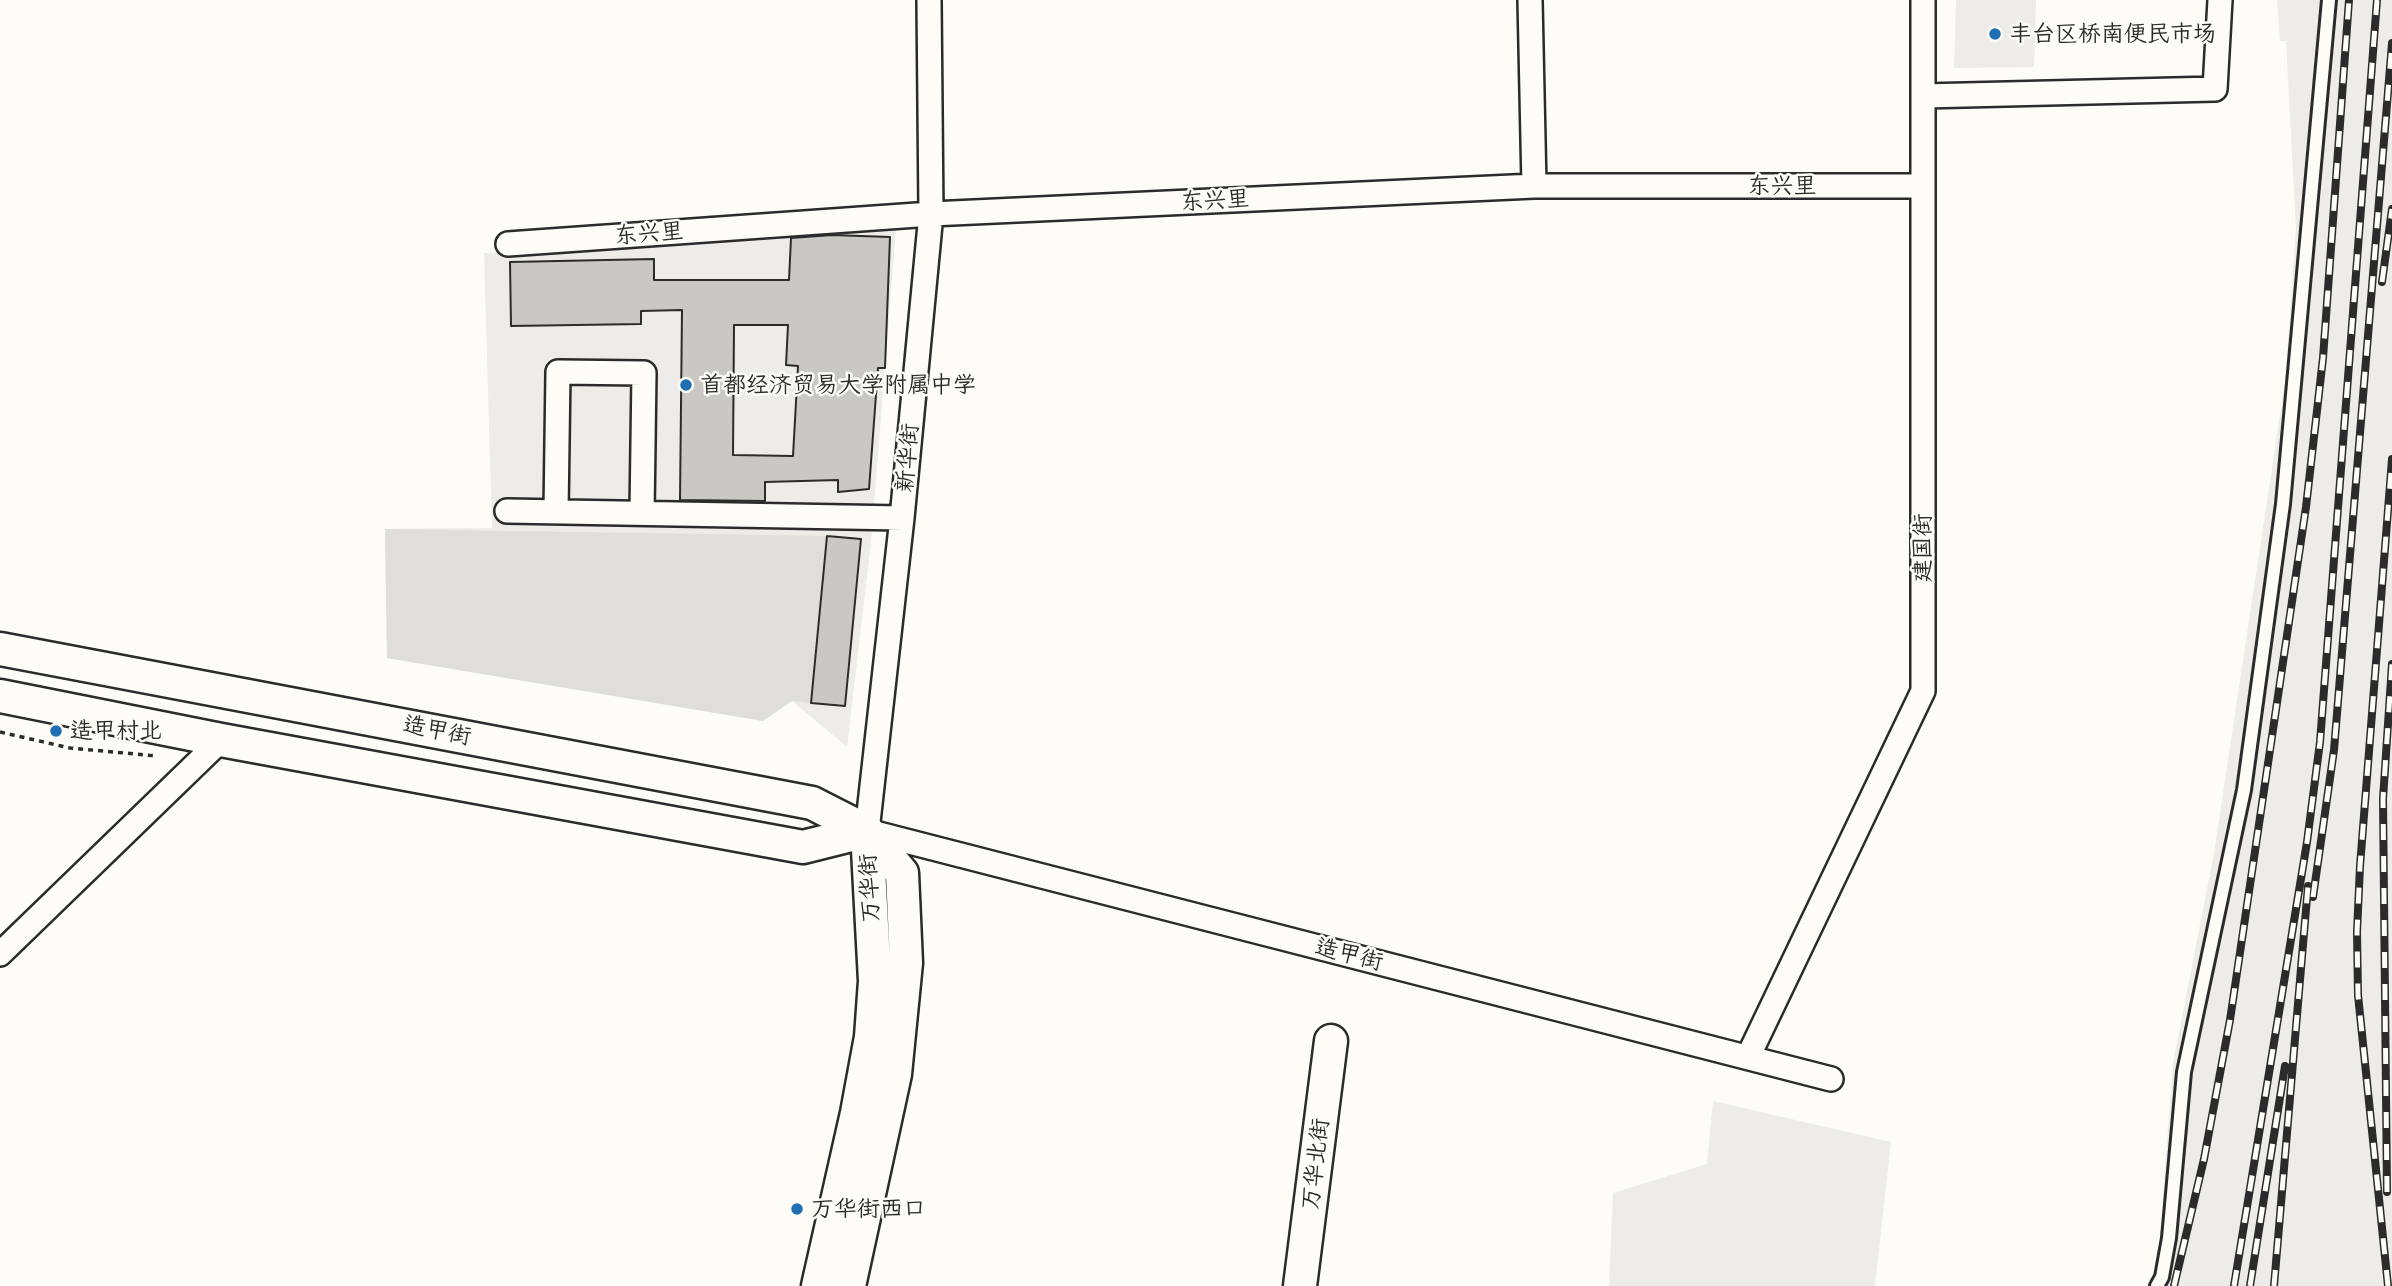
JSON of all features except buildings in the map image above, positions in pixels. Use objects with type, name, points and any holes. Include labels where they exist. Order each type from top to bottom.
[{"type":"main road","name":"造甲街","points":[[0,649],[798,800],[812,803],[867,831]]},
{"type":"main road","name":"造甲街","points":[[0,696],[221,740],[803,847],[867,831]]},
{"type":"main road","name":"万华街","points":[[818,1286],[858,1113],[871,1037],[875,981],[867,831]]},
{"type":"main road","name":"万华街","points":[[849,1286],[895,1074],[906,963],[902,873],[867,831]]},
{"type":"main road","name":"万华北街","points":[[1300,1286],[1331,1041]]},
{"type":"street","name":"新华街","points":[[867,831],[902,518],[931,214],[929,0]]},
{"type":"street","points":[[1530,0],[1534,186]]},
{"type":"street","name":"建国街","points":[[1748,1057],[1923,691],[1923,0]]},
{"type":"street","points":[[1923,96],[2215,89],[2220,0]]},
{"type":"street","name":"东兴里","points":[[508,244],[931,214],[1534,186],[1923,186]]},
{"type":"street","points":[[556,512],[558,372],[644,373],[642,513]]},
{"type":"street","points":[[507,511],[902,518]]},
{"type":"street","points":[[0,954],[221,740]]},
{"type":"street","name":"造甲街","points":[[867,831],[1831,1079]]},
{"type":"lane","points":[[2157,1286],[2162,1277],[2169,1238],[2184,1072],[2244,790],[2281,518],[2329,0]]},
{"type":"shaded area","name":"丰台区桥南便民市场","points":[[1956,0],[2036,0],[2034,67],[1954,68]]},
{"type":"shaded area","points":[[2277,0],[2392,0],[2392,1286],[2151,1286],[2157,1276],[2173,1063],[2214,853],[2285,382],[2296,229],[2286,41],[2280,41]]},
{"type":"shaded area","name":"首都经济贸易大学附属中学","points":[[896,229],[871,542],[847,747],[792,701],[763,721],[387,658],[385,529],[492,528],[484,253]]},
{"type":"shaded area","points":[[385,529],[827,536],[811,703],[792,701],[763,721],[387,658]]},
{"type":"shaded area","points":[[1713,1101],[1891,1142],[1875,1286],[1609,1286],[1613,1193],[1707,1164]]},
{"type":"railway","points":[[2174,1286],[2204,1159],[2230,1020],[2306,507],[2323,358],[2349,0]]},
{"type":"railway","points":[[2234,1286],[2307,842],[2320,742],[2377,0]]},
{"type":"railway","points":[[2313,897],[2334,750],[2392,43]]},
{"type":"railway","points":[[2382,282],[2392,209]]},
{"type":"railway","points":[[2388,1286],[2358,995],[2357,932],[2392,459]]},
{"type":"railway","points":[[2387,1192],[2383,799],[2392,664]]},
{"type":"railway","points":[[2274,1286],[2308,886]]},
{"type":"railway","points":[[2250,1286],[2285,1066]]},
{"type":"place","name":"丰台区桥南便民市场","points":[[1995,34]]},
{"type":"place","name":"首都经济贸易大学附属中学","points":[[686,385]]},
{"type":"place","name":"造甲村北","points":[[56,731]]},
{"type":"place","name":"万华街西口","points":[[797,1209]]}]
